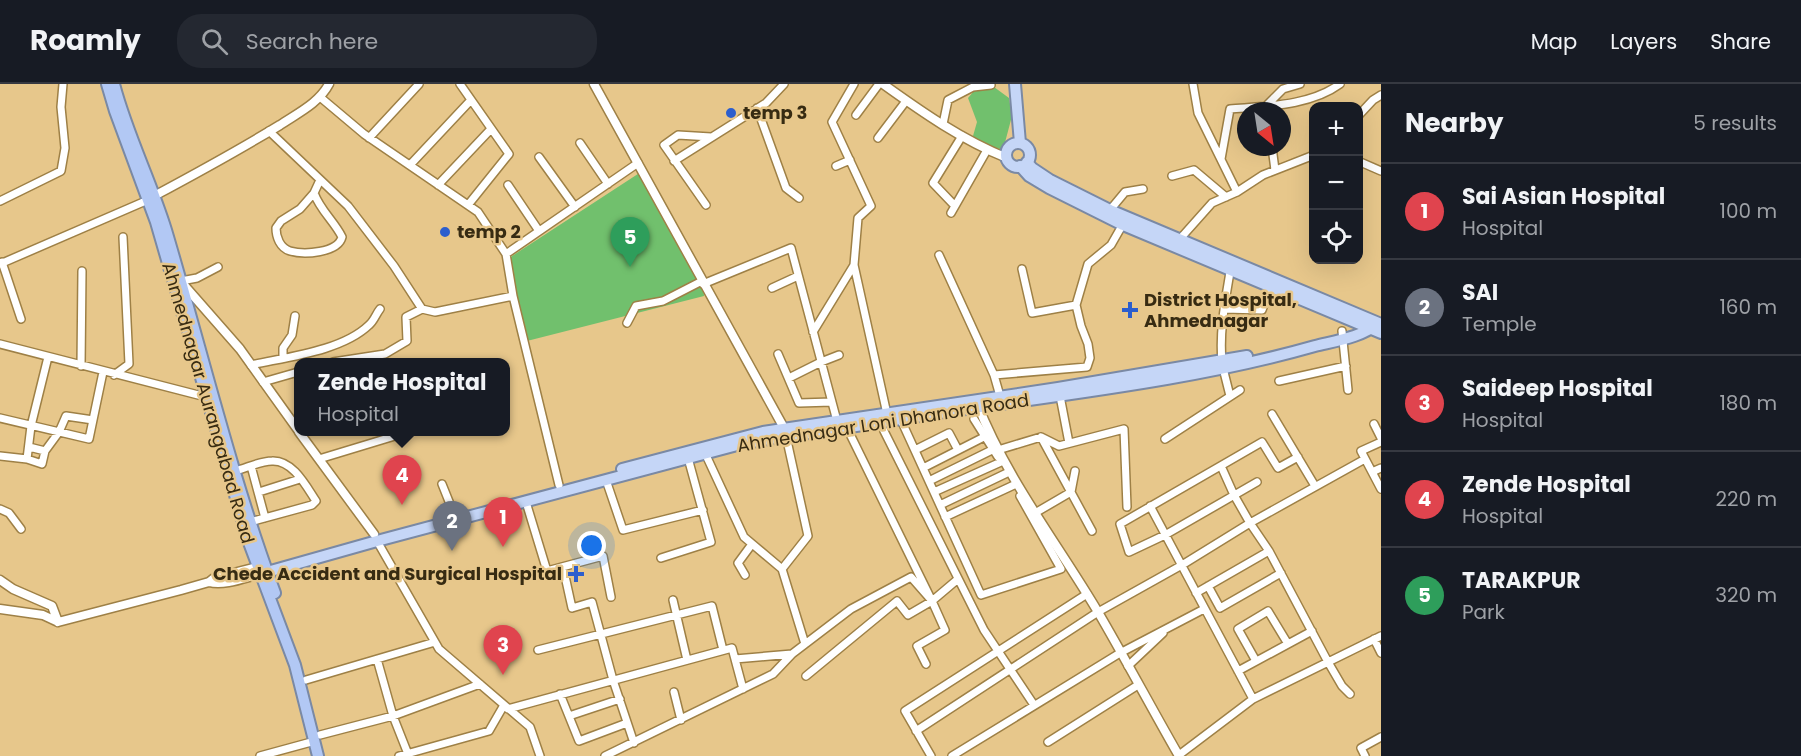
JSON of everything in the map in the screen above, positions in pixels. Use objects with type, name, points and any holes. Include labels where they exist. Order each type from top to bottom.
[{"type":"highway","name":"Ahmednagar Aurangabad Road","points":[[107,84],[115,111],[151,198],[206,398],[318,738],[318,756]]},
{"type":"highway","points":[[114,84],[181,281],[262,570],[306,680],[318,738],[325,756]]},
{"type":"main road","points":[[1015,84],[1020,143]]},
{"type":"main road","points":[[1014,144],[1024,144],[1030,152],[1030,156],[1023,164],[1010,163],[1007,158],[1009,147],[1014,144]]},
{"type":"main road","name":"Ahmednagar Loni Dhanora Road","points":[[1023,164],[1110,210],[1125,221],[1179,240],[1231,265],[1374,326]]},
{"type":"main road","name":"Ahmednagar Loni Dhanora Road","points":[[1023,164],[1029,176],[1049,188],[1125,221],[1196,257],[1231,265]]},
{"type":"main road","name":"Ahmednagar Loni Dhanora Road","points":[[376,537],[526,502],[785,432],[837,421],[977,403],[1060,396],[1287,354],[1374,326]]},
{"type":"main road","name":"Ahmednagar Loni Dhanora Road","points":[[262,570],[454,514],[741,436],[847,428],[901,420],[1000,396],[1223,365]]},
{"type":"street","points":[[0,191],[2,200],[62,171],[65,148],[61,106],[63,84]]},
{"type":"street","points":[[21,319],[1,263],[151,198],[246,146],[317,101],[329,84]]},
{"type":"street","points":[[369,138],[419,84]]},
{"type":"street","points":[[460,84],[509,154],[468,205]]},
{"type":"street","points":[[594,84],[785,432],[808,536],[782,570]]},
{"type":"street","points":[[674,161],[765,103],[784,84]]},
{"type":"street","points":[[854,84],[832,122],[871,206],[858,218],[854,265],[887,414]]},
{"type":"street","points":[[856,115],[881,84],[962,136],[1007,158]]},
{"type":"street","points":[[1193,84],[1198,113],[1237,192]]},
{"type":"street","points":[[1271,102],[1283,89],[1300,84]]},
{"type":"street","points":[[1291,103],[1329,92],[1340,84]]},
{"type":"street","points":[[942,124],[948,100],[973,87],[991,85]]},
{"type":"street","points":[[1363,111],[1381,95]]},
{"type":"street","points":[[320,97],[369,138],[478,212],[506,254],[513,296],[559,485]]},
{"type":"street","points":[[410,165],[471,100]]},
{"type":"street","points":[[878,138],[906,101]]},
{"type":"street","points":[[757,108],[786,188],[800,198]]},
{"type":"street","points":[[1221,159],[1230,109],[1237,109]]},
{"type":"street","points":[[438,184],[491,129]]},
{"type":"street","points":[[269,131],[348,206],[394,266],[422,309]]},
{"type":"street","points":[[706,205],[664,145],[678,135],[711,137]]},
{"type":"street","points":[[962,136],[933,183],[953,210],[987,150]]},
{"type":"street","points":[[580,143],[608,184]]},
{"type":"street","points":[[1273,156],[1275,170]]},
{"type":"street","points":[[1179,240],[1212,204],[1237,192],[1263,175],[1311,156]]},
{"type":"street","points":[[539,157],[574,207]]},
{"type":"street","points":[[836,166],[850,160]]},
{"type":"street","points":[[506,254],[638,163]]},
{"type":"street","points":[[1363,163],[1381,171]]},
{"type":"street","points":[[1173,176],[1194,170],[1226,197]]},
{"type":"street","points":[[314,193],[322,211],[339,231],[342,237],[340,243],[325,250],[307,253],[290,251],[279,241],[276,228],[280,221],[300,209],[314,193],[320,180]]},
{"type":"street","points":[[508,185],[539,231]]},
{"type":"street","points":[[1110,210],[1125,192],[1143,189]]},
{"type":"street","points":[[994,375],[1087,367],[1090,358],[1089,344],[1081,326],[1076,304],[1088,264],[1111,245],[1125,221]]},
{"type":"street","points":[[114,375],[129,364],[123,237]]},
{"type":"street","points":[[627,323],[636,306],[663,301],[790,248],[837,421]]},
{"type":"street","points":[[939,255],[994,375],[1000,396]]},
{"type":"street","points":[[813,332],[854,265]]},
{"type":"street","points":[[1230,396],[1221,351],[1224,309],[1231,265]]},
{"type":"street","points":[[218,267],[196,278],[181,281],[240,349],[294,424]]},
{"type":"street","points":[[1022,269],[1032,313],[1076,304]]},
{"type":"street","points":[[81,366],[82,271]]},
{"type":"street","points":[[772,288],[798,276]]},
{"type":"street","points":[[1224,309],[1262,310],[1272,282]]},
{"type":"street","points":[[362,358],[385,354],[407,341],[406,318],[422,309],[435,312],[513,296]]},
{"type":"street","points":[[251,364],[284,358],[344,340],[371,323],[380,309]]},
{"type":"street","points":[[284,358],[283,348],[292,335],[296,316]]},
{"type":"street","points":[[1342,335],[1348,390]]},
{"type":"street","points":[[0,344],[206,398]]},
{"type":"street","points":[[778,354],[799,403],[832,402]]},
{"type":"street","points":[[789,378],[839,355]]},
{"type":"street","points":[[27,459],[31,426],[48,357]]},
{"type":"street","points":[[1279,381],[1346,366]]},
{"type":"street","points":[[0,418],[89,439],[103,372]]},
{"type":"street","points":[[263,382],[294,373]]},
{"type":"street","points":[[1165,439],[1240,390]]},
{"type":"street","points":[[1060,396],[1069,443]]},
{"type":"street","points":[[901,420],[981,595],[1061,569],[1000,462],[977,403]]},
{"type":"street","points":[[1272,414],[1315,486]]},
{"type":"street","points":[[0,456],[27,459],[42,464],[45,451],[59,432],[66,416],[93,420]]},
{"type":"street","points":[[974,419],[996,449],[1098,612],[1179,755],[1253,699],[1381,636]]},
{"type":"street","points":[[880,423],[984,630],[1034,705]]},
{"type":"street","points":[[1374,424],[1381,440],[1361,451],[1381,489]]},
{"type":"street","points":[[847,428],[945,630],[916,646],[926,664]]},
{"type":"street","points":[[929,481],[996,449],[1041,437],[1059,446],[1124,429],[1127,507]]},
{"type":"street","points":[[915,450],[949,433],[958,450]]},
{"type":"street","points":[[303,436],[376,537],[439,649],[530,728],[540,756]]},
{"type":"street","points":[[319,459],[395,436]]},
{"type":"street","points":[[923,468],[986,436]]},
{"type":"street","points":[[1041,437],[1092,531]]},
{"type":"street","points":[[1257,482],[1165,535],[1129,552],[1120,524],[1262,442],[1278,468],[1298,457]]},
{"type":"street","points":[[29,447],[45,451]]},
{"type":"street","points":[[705,453],[744,537],[782,570],[805,644]]},
{"type":"street","points":[[661,558],[711,542],[688,458]]},
{"type":"street","points":[[916,731],[1098,612],[1365,459]]},
{"type":"street","points":[[235,471],[273,460],[280,462],[295,472],[316,501],[312,505],[250,522]]},
{"type":"street","points":[[934,492],[1000,462]]},
{"type":"street","points":[[251,466],[265,518]]},
{"type":"street","points":[[1221,466],[1234,495],[1269,550],[1328,662],[1342,686],[1350,694]]},
{"type":"street","points":[[1372,472],[1381,468]]},
{"type":"street","points":[[1035,513],[1071,492],[1075,471]]},
{"type":"street","points":[[940,504],[1007,473]]},
{"type":"street","points":[[259,492],[300,479]]},
{"type":"street","points":[[606,480],[622,530],[703,510]]},
{"type":"street","points":[[442,484],[454,514]]},
{"type":"street","points":[[945,516],[1014,484]]},
{"type":"street","points":[[526,502],[547,571],[603,556],[611,597]]},
{"type":"street","points":[[1150,506],[1253,699]]},
{"type":"street","points":[[0,509],[9,513],[21,529]]},
{"type":"street","points":[[944,551],[957,543]]},
{"type":"street","points":[[745,575],[738,562],[752,544]]},
{"type":"street","points":[[1196,593],[1269,550]]},
{"type":"street","points":[[564,567],[572,608],[592,602],[613,680],[634,742]]},
{"type":"street","points":[[0,609],[43,615],[58,622],[209,582],[223,583],[262,570]]},
{"type":"street","points":[[1208,586],[1220,608],[1281,573]]},
{"type":"street","points":[[605,756],[772,674],[792,654],[851,609],[910,577],[932,601]]},
{"type":"street","points":[[806,676],[897,601],[908,615],[932,601],[958,579]]},
{"type":"street","points":[[0,580],[13,589],[52,606],[58,622]]},
{"type":"street","points":[[931,756],[905,711],[1086,594]]},
{"type":"street","points":[[674,600],[687,660]]},
{"type":"street","points":[[538,650],[712,606],[723,650]]},
{"type":"street","points":[[952,756],[1120,653],[1204,609]]},
{"type":"street","points":[[1256,661],[1238,629],[1268,611],[1288,644]]},
{"type":"street","points":[[1128,666],[1170,627]]},
{"type":"street","points":[[1238,671],[1312,632]]},
{"type":"street","points":[[1374,639],[1381,653]]},
{"type":"street","points":[[306,680],[435,642]]},
{"type":"street","points":[[399,756],[489,731],[506,707],[732,648],[743,689]]},
{"type":"street","points":[[735,659],[792,654]]},
{"type":"street","points":[[377,659],[393,716],[408,754]]},
{"type":"street","points":[[260,756],[393,716],[480,684]]},
{"type":"street","points":[[1048,742],[1138,684]]},
{"type":"street","points":[[674,692],[681,720]]},
{"type":"street","points":[[560,694],[579,741],[627,723]]},
{"type":"street","points":[[569,716],[620,699]]},
{"type":"street","points":[[1365,756],[1361,748],[1381,737]]},
{"type":"green space","points":[[994,87],[1009,98],[1012,116],[1003,150],[981,143],[973,136],[977,122],[968,98],[974,91]]},
{"type":"green space","points":[[644,170],[703,284],[704,296],[523,342],[509,258]]},
{"type":"place","name":"temp 3","points":[[731,113]]},
{"type":"place","name":"temp 2","points":[[445,232]]},
{"type":"place","name":"TARAKPUR","points":[[630,267]]},
{"type":"place","name":"District Hospital, Ahmednagar","points":[[1130,310]]},
{"type":"place","name":"Zende Hospital","points":[[402,505]]},
{"type":"place","name":"Sai Asian Hospital","points":[[503,547]]},
{"type":"place","name":"SAI","points":[[452,551]]},
{"type":"place","name":"Chede Accident and Surgical Hospital","points":[[576,574]]},
{"type":"place","name":"Saideep Hospital","points":[[503,675]]}]
